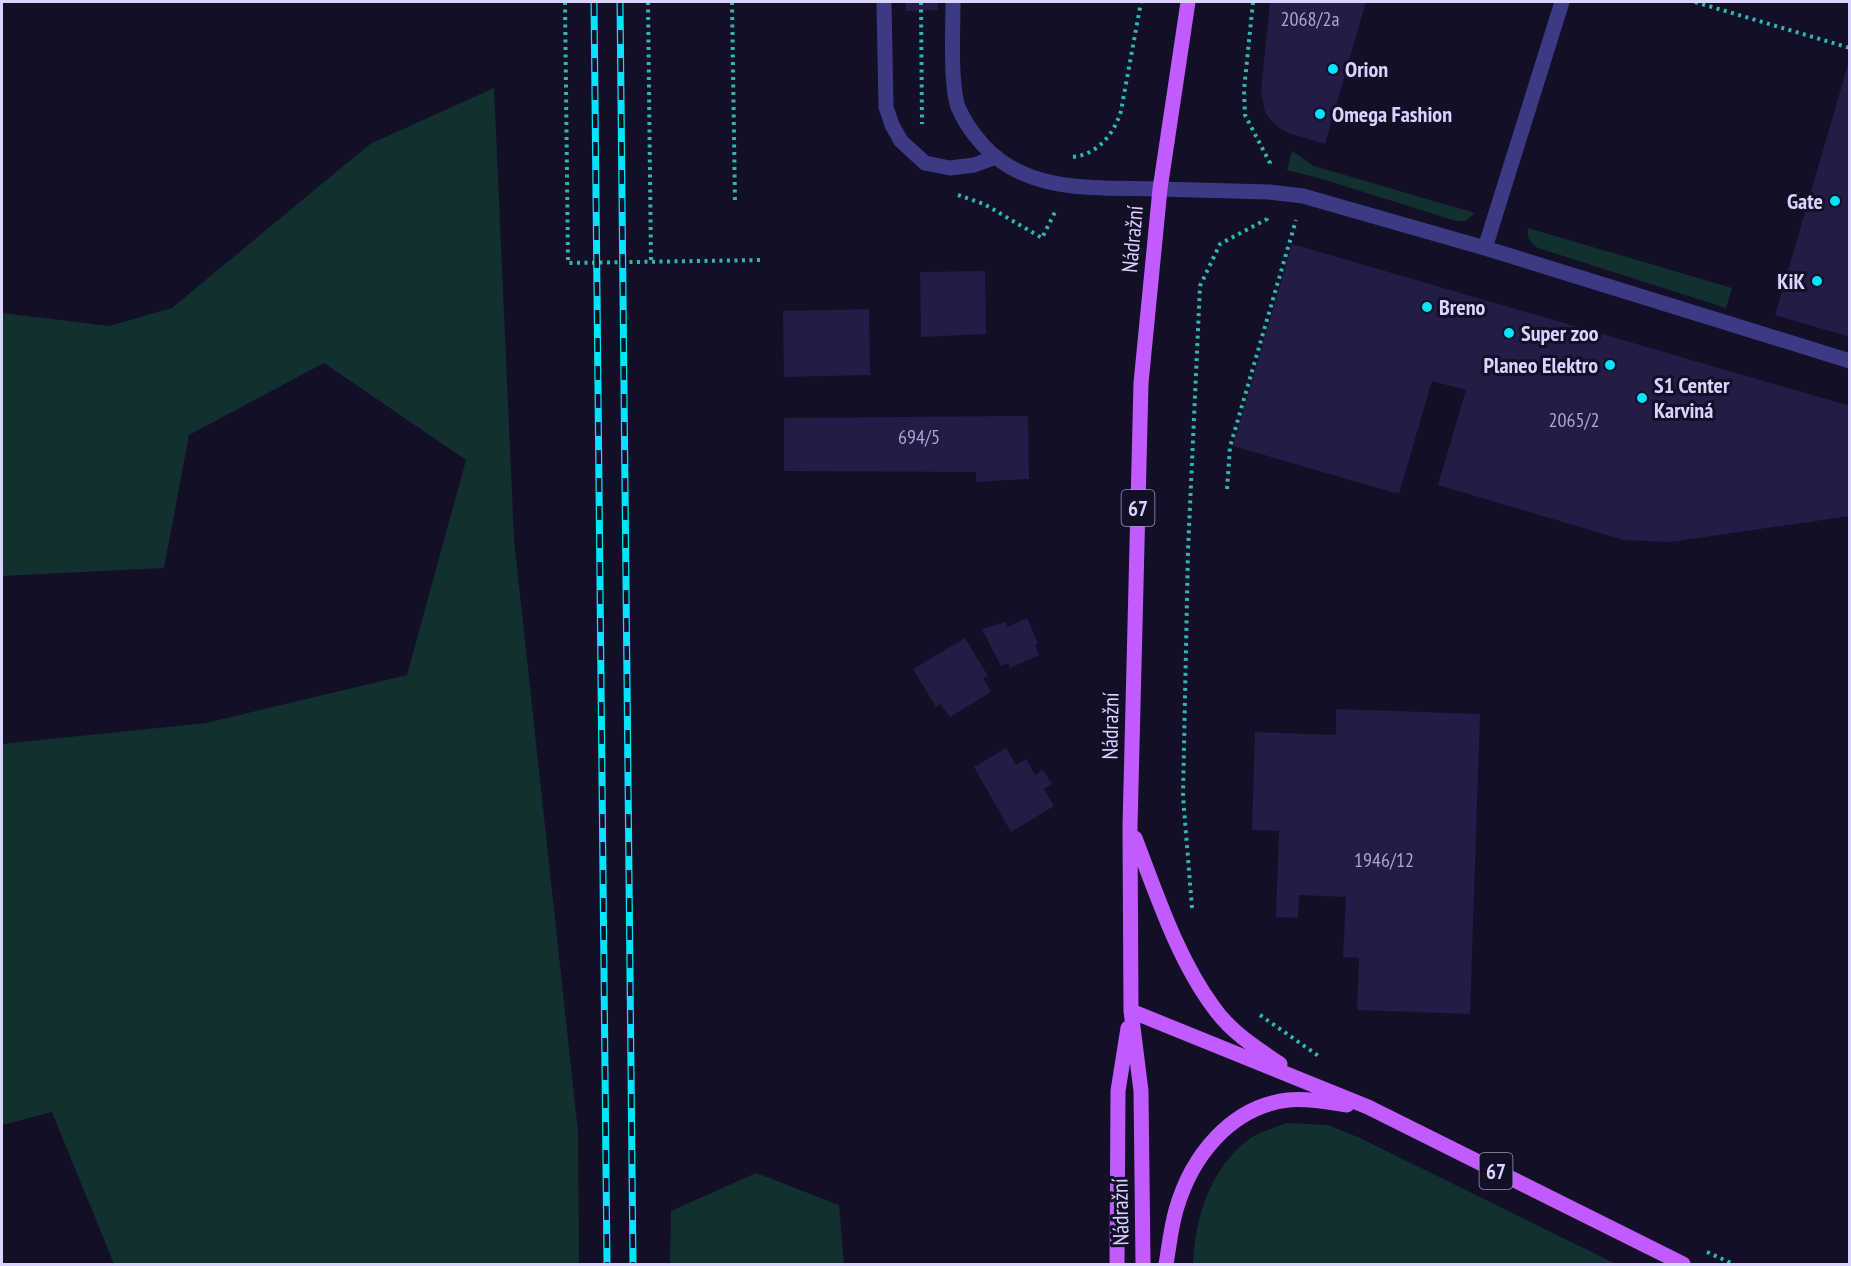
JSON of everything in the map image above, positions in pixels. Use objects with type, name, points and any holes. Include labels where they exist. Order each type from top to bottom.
[{"type":"main road","name":"Nádražní","points":[[1143,1264],[1142,1091],[1131,1011],[1130,827],[1141,383],[1160,189],[1188,2]]},
{"type":"main road","name":"67","points":[[1130,827],[1183,958],[1215,1010],[1243,1038],[1308,1082]]},
{"type":"main road","name":"67","points":[[1117,1264],[1118,1091],[1131,1011],[1368,1107],[1683,1264]]},
{"type":"main road","points":[[1167,1264],[1175,1211],[1184,1185],[1194,1165],[1206,1149],[1232,1122],[1249,1112],[1288,1100],[1321,1101],[1368,1107]]},
{"type":"street","points":[[884,2],[886,107],[892,125],[902,141],[925,163],[950,168],[974,165],[996,157]]},
{"type":"street","name":"Nádražní","points":[[953,2],[954,81],[958,106],[971,131],[996,157],[1006,166],[1029,178],[1061,185],[1160,189]]},
{"type":"street","points":[[1485,248],[1562,2]]},
{"type":"street","points":[[1160,189],[1269,192],[1303,196],[1485,248],[1850,361]]},
{"type":"path","points":[[565,2],[568,263],[763,260]]},
{"type":"path","points":[[648,2],[651,262]]},
{"type":"path","points":[[732,2],[735,204]]},
{"type":"path","points":[[921,2],[922,125]]},
{"type":"path","points":[[1066,158],[1079,157],[1094,151],[1117,126],[1122,111],[1141,2]]},
{"type":"path","points":[[1193,910],[1183,796],[1188,550],[1200,286],[1220,244],[1267,219],[1270,163],[1245,116],[1244,90],[1253,2]]},
{"type":"path","points":[[1695,2],[1850,48]]},
{"type":"path","points":[[949,193],[984,204],[1042,238],[1055,212]]},
{"type":"path","points":[[1227,489],[1230,447],[1303,196]]},
{"type":"path","points":[[1254,1010],[1329,1064]]},
{"type":"path","points":[[1701,1249],[1733,1264]]},
{"type":"green space","points":[[494,88],[514,539],[578,1132],[579,1264],[114,1264],[52,1112],[2,1125],[2,744],[206,723],[407,675],[466,460],[324,363],[189,435],[164,568],[2,576],[2,313],[109,326],[172,308],[370,144]]},
{"type":"green space","points":[[1292,151],[1314,166],[1475,213],[1466,221],[1456,221],[1287,170]]},
{"type":"green space","points":[[1528,228],[1732,288],[1726,308],[1538,248],[1530,240]]},
{"type":"green space","points":[[1287,1123],[1328,1125],[1360,1138],[1616,1264],[1193,1264],[1197,1228],[1202,1210],[1216,1177],[1226,1162],[1252,1137]]},
{"type":"green space","points":[[756,1173],[839,1205],[844,1264],[670,1264],[671,1211]]},
{"type":"building","points":[[906,2],[938,2],[938,10],[906,11]]},
{"type":"building","points":[[1270,2],[1366,2],[1325,144],[1281,129],[1265,112],[1261,91]]},
{"type":"building","points":[[1850,61],[1850,337],[1775,315]]},
{"type":"building","name":"S1 Center Karviná","points":[[1292,244],[1850,406],[1850,516],[1670,542],[1624,540],[1438,485],[1466,390],[1432,381],[1399,494],[1233,446]]},
{"type":"building","points":[[985,271],[986,334],[921,337],[920,272]]},
{"type":"building","points":[[869,309],[870,375],[784,377],[783,311]]},
{"type":"building","points":[[1028,416],[1029,479],[976,482],[976,472],[784,471],[784,418]]},
{"type":"building","points":[[1027,618],[1038,643],[1035,645],[1039,655],[1010,668],[1008,663],[1001,666],[982,629],[1005,622],[1008,627]]},
{"type":"building","points":[[965,638],[988,676],[983,678],[991,692],[950,717],[940,704],[936,707],[913,669]]},
{"type":"building","points":[[1336,709],[1480,714],[1470,1014],[1357,1010],[1359,958],[1343,957],[1346,897],[1299,895],[1298,918],[1276,917],[1279,831],[1252,830],[1255,732],[1336,735]]},
{"type":"building","points":[[1006,748],[1016,765],[1026,759],[1035,775],[1043,770],[1052,784],[1044,789],[1054,806],[1011,832],[974,767]]},
{"type":"railway","points":[[594,2],[607,1264]]},
{"type":"railway","points":[[620,2],[633,1264]]},
{"type":"place","name":"Orion","points":[[1333,69]]},
{"type":"place","name":"Omega Fashion","points":[[1320,114]]},
{"type":"place","name":"Gate","points":[[1835,201]]},
{"type":"place","name":"KiK","points":[[1817,281]]},
{"type":"place","name":"Breno","points":[[1427,307]]},
{"type":"place","name":"Super zoo","points":[[1509,333]]},
{"type":"place","name":"Planeo Elektro","points":[[1610,365]]},
{"type":"place","name":"S1 Center Karviná","points":[[1642,398]]}]
